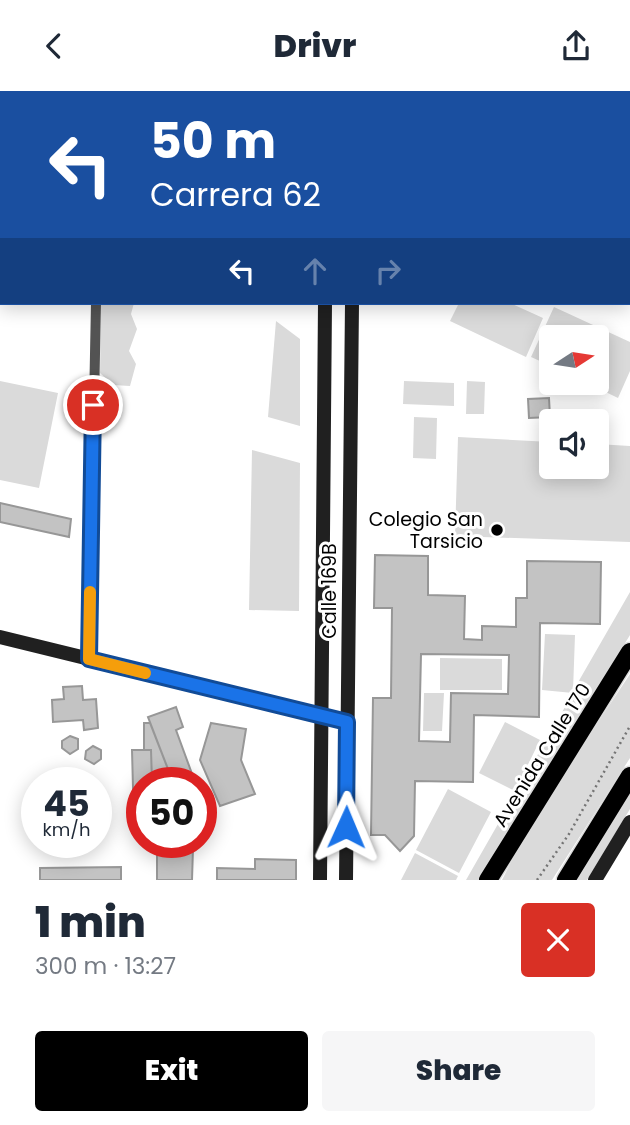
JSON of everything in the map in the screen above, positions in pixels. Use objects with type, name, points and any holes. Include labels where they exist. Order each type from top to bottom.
[{"type":"main road","name":"Calle 169B","points":[[320,880],[325,305]]},
{"type":"main road","name":"Calle 169B","points":[[346,880],[352,305]]},
{"type":"main road","points":[[0,637],[347,722]]},
{"type":"main road","name":"Avenida Calle 170","points":[[490,880],[630,652]]},
{"type":"main road","points":[[566,880],[630,776]]},
{"type":"main road","points":[[595,880],[630,822]]},
{"type":"street","points":[[89,659],[96,305]]},
{"type":"path","points":[[537,880],[569,834],[630,726]]},
{"type":"shaded area","points":[[101,305],[133,305],[131,314],[137,329],[129,351],[136,364],[130,386],[113,385],[100,373]]},
{"type":"shaded area","points":[[458,305],[514,305],[543,318],[526,357],[450,321]]},
{"type":"shaded area","points":[[554,307],[593,325],[546,325]]},
{"type":"shaded area","points":[[276,321],[300,339],[300,426],[268,417]]},
{"type":"shaded area","points":[[609,332],[630,342],[630,371],[618,398],[609,394]]},
{"type":"shaded area","points":[[539,340],[539,361],[531,357]]},
{"type":"shaded area","points":[[0,381],[58,393],[39,488],[0,480]]},
{"type":"shaded area","points":[[404,381],[454,383],[454,406],[403,404]]},
{"type":"shaded area","points":[[467,381],[485,382],[484,414],[466,414]]},
{"type":"shaded area","points":[[414,417],[437,418],[436,459],[413,458]]},
{"type":"shaded area","points":[[458,437],[539,441],[539,479],[609,479],[609,445],[630,446],[630,542],[455,536]]},
{"type":"shaded area","points":[[252,450],[300,463],[299,611],[249,610]]},
{"type":"shaded area","points":[[630,592],[630,635],[479,880],[466,880],[573,693],[542,690],[545,634],[575,635],[573,691]]},
{"type":"shaded area","points":[[440,658],[502,659],[502,690],[440,690]]},
{"type":"shaded area","points":[[630,674],[630,758],[552,880],[502,880],[529,826]]},
{"type":"shaded area","points":[[424,693],[444,693],[442,731],[423,731]]},
{"type":"shaded area","points":[[505,722],[540,740],[515,791],[479,773]]},
{"type":"shaded area","points":[[448,789],[491,812],[459,873],[416,850]]},
{"type":"shaded area","points":[[630,791],[630,809],[587,880],[576,880]]},
{"type":"shaded area","points":[[415,853],[458,876],[456,880],[401,880]]},
{"type":"building","points":[[549,398],[550,409],[539,409],[539,418],[529,418],[528,399]]},
{"type":"building","points":[[0,503],[71,519],[69,537],[0,522]]},
{"type":"building","points":[[375,555],[428,556],[428,595],[465,596],[464,639],[482,640],[482,626],[516,627],[516,598],[527,598],[527,561],[601,562],[600,624],[540,623],[539,717],[474,715],[473,782],[415,781],[414,836],[400,851],[385,835],[371,835],[373,698],[391,698],[392,608],[374,608]],"holes":[[[421,654],[509,655],[508,694],[451,693],[450,742],[419,741]]]},
{"type":"building","points":[[82,686],[83,700],[96,699],[98,728],[84,730],[83,720],[53,722],[52,700],[64,699],[63,687]]},
{"type":"building","points":[[176,707],[183,727],[176,730],[190,767],[167,767],[148,717]]},
{"type":"building","points":[[144,723],[150,723],[167,767],[152,767],[151,750],[144,750]]},
{"type":"building","points":[[211,723],[246,729],[241,760],[255,794],[220,806],[217,799],[217,767],[203,767],[200,760]]},
{"type":"building","points":[[70,736],[78,739],[78,749],[70,754],[62,748],[62,741]]},
{"type":"building","points":[[93,746],[101,750],[101,759],[94,764],[85,759],[86,751]]},
{"type":"building","points":[[132,750],[151,750],[152,767],[132,767]]},
{"type":"building","points":[[157,858],[193,858],[192,880],[157,880]]},
{"type":"building","points":[[255,859],[296,860],[296,880],[217,880],[217,868],[255,869]]},
{"type":"building","points":[[121,867],[121,880],[40,880],[40,868]]},
{"type":"slow traffic","points":[[90,592],[89,659],[145,673]]},
{"type":"place","name":"Colegio San Tarsicio","points":[[497,530]]},
{"type":"route","points":[[93,405],[89,659],[347,722],[346,827]]}]
